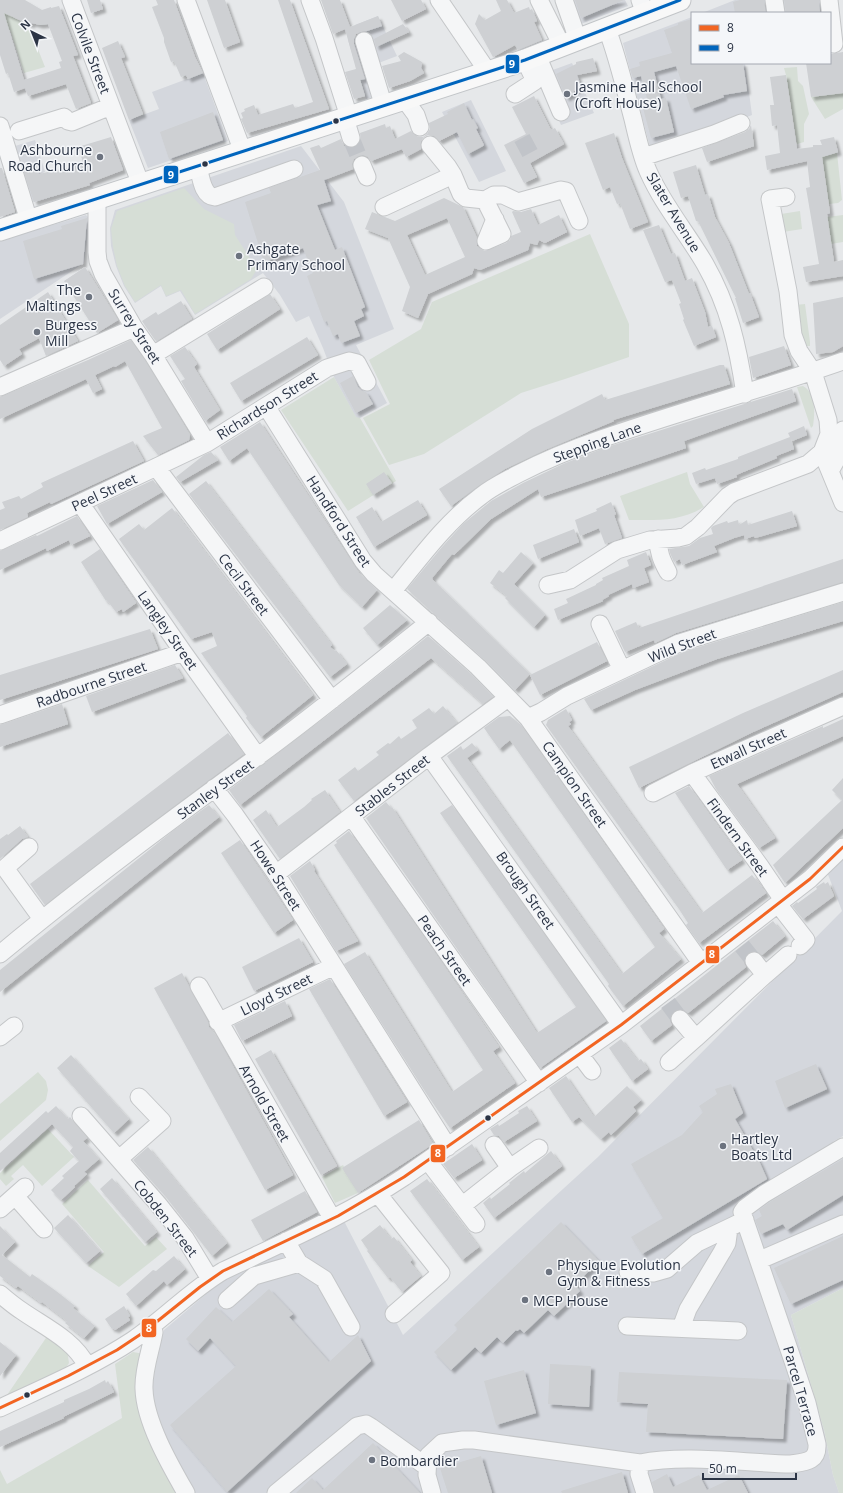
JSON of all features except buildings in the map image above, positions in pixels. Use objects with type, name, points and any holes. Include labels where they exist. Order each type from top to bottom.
[{"type":"main road","points":[[0,230],[243,152],[348,124],[384,107],[531,58],[607,29],[642,7],[675,1]]},
{"type":"street","name":"Colvile Street","points":[[71,0],[92,36],[113,112],[141,185]]},
{"type":"street","points":[[186,0],[243,152]]},
{"type":"street","points":[[310,0],[324,38],[348,124]]},
{"type":"street","points":[[439,0],[488,72]]},
{"type":"street","points":[[539,0],[570,43]]},
{"type":"street","points":[[564,0],[570,43]]},
{"type":"street","points":[[774,0],[776,12]]},
{"type":"street","points":[[829,0],[831,12]]},
{"type":"street","points":[[831,13],[836,44]]},
{"type":"street","name":"Slater Avenue","points":[[607,29],[614,48],[648,171],[662,198],[695,247],[718,290],[729,315],[738,352],[745,394]]},
{"type":"street","points":[[364,40],[384,107]]},
{"type":"street","points":[[515,94],[535,81],[531,58]]},
{"type":"street","points":[[531,58],[561,112]]},
{"type":"street","points":[[405,100],[416,115],[420,127]]},
{"type":"street","name":"Colvile Street","points":[[19,132],[64,117],[68,121],[72,122],[113,112]]},
{"type":"street","points":[[67,134],[113,112]]},
{"type":"street","points":[[643,157],[714,134],[741,123]]},
{"type":"street","points":[[0,126],[29,221]]},
{"type":"street","points":[[430,145],[453,175],[458,188],[466,198],[485,200],[494,196],[503,195],[518,202],[561,190],[566,191],[579,221]]},
{"type":"street","points":[[198,166],[205,191],[211,197],[215,197],[294,169]]},
{"type":"street","points":[[384,206],[453,175]]},
{"type":"street","points":[[548,585],[570,580],[617,550],[658,539],[686,536],[698,527],[728,496],[734,492],[808,464],[822,452],[829,434],[828,420],[813,372],[799,352],[793,335],[788,291],[770,199],[786,197]]},
{"type":"street","name":"Surrey Street","points":[[97,199],[97,252],[100,267],[134,328],[153,355],[207,443]]},
{"type":"street","points":[[485,200],[495,219]]},
{"type":"street","points":[[153,355],[264,287]]},
{"type":"street","points":[[0,387],[88,343],[134,328]]},
{"type":"street","name":"Richardson Street","points":[[207,443],[328,368],[349,361],[357,363],[367,382]]},
{"type":"street","name":"Stepping Lane","points":[[393,591],[449,524],[472,503],[492,488],[543,461],[629,429],[745,394],[843,361]]},
{"type":"street","name":"Handford Street","points":[[266,406],[363,561],[374,574],[429,622]]},
{"type":"street","points":[[830,471],[839,455],[843,430]]},
{"type":"street","name":"Peel Street","points":[[0,540],[207,443]]},
{"type":"street","points":[[822,452],[843,503]]},
{"type":"street","name":"Cecil Street","points":[[156,467],[332,700]]},
{"type":"street","name":"Langley Street","points":[[80,502],[183,652],[258,757]]},
{"type":"street","points":[[658,539],[658,549],[661,560],[668,571]]},
{"type":"street","name":"Wild Street","points":[[528,718],[568,696],[680,643],[843,592]]},
{"type":"street","name":"Stanley Street","points":[[0,954],[42,919],[332,700],[429,622]]},
{"type":"street","name":"Campion Street","points":[[429,622],[478,667],[528,718],[701,963]]},
{"type":"street","points":[[600,624],[622,670]]},
{"type":"street","name":"Radbourne Street","points":[[0,715],[183,652]]},
{"type":"street","name":"Stables Street","points":[[276,874],[508,698]]},
{"type":"street","name":"Etwall Street","points":[[653,793],[692,773],[843,706]]},
{"type":"street","name":"Brough Street","points":[[430,756],[622,1025]]},
{"type":"street","name":"Findern Street","points":[[692,773],[760,866],[806,940],[765,975]]},
{"type":"street","name":"Howe Street","points":[[214,788],[235,815],[276,874],[448,1147]]},
{"type":"street","name":"Peach Street","points":[[351,816],[539,1083]]},
{"type":"street","points":[[29,847],[4,868],[42,919]]},
{"type":"street","points":[[0,1408],[115,1351],[151,1327],[210,1279],[378,1194],[428,1161],[622,1025],[665,999],[701,963],[738,941],[781,902],[810,879],[843,847]]},
{"type":"street","points":[[669,1062],[765,975],[754,961]]},
{"type":"street","name":"Lloyd Street","points":[[218,1022],[334,966]]},
{"type":"street","name":"Arnold Street","points":[[199,986],[218,1022],[332,1218]]},
{"type":"street","points":[[680,1019],[696,1038]]},
{"type":"street","points":[[0,1037],[14,1026]]},
{"type":"street","points":[[580,1054],[592,1071]]},
{"type":"street","points":[[119,1159],[162,1122],[139,1097]]},
{"type":"street","name":"Cobden Street","points":[[81,1116],[185,1238],[210,1279]]},
{"type":"street","points":[[494,1145],[510,1168]]},
{"type":"street","points":[[628,1272],[653,1273],[667,1269],[697,1243],[745,1220],[742,1212],[744,1208],[764,1194],[843,1147]]},
{"type":"street","points":[[463,1205],[510,1168],[539,1148]]},
{"type":"street","points":[[428,1161],[476,1224]]},
{"type":"street","points":[[0,1209],[20,1191],[44,1229]]},
{"type":"street","points":[[378,1194],[441,1273],[394,1314]]},
{"type":"street","name":"Parcel Terrace","points":[[432,1493],[427,1475],[428,1456],[442,1443],[463,1440],[474,1440],[640,1463],[657,1459],[791,1464],[808,1461],[814,1457],[816,1454],[816,1444],[806,1403],[760,1260],[745,1220]]},
{"type":"street","points":[[760,1260],[843,1224]]},
{"type":"street","points":[[681,1328],[688,1309],[722,1252],[726,1243],[729,1228]]},
{"type":"street","points":[[286,1241],[299,1264],[324,1279],[351,1328]]},
{"type":"street","points":[[227,1300],[254,1276],[299,1264]]},
{"type":"street","points":[[0,1294],[76,1349],[87,1366]]},
{"type":"street","points":[[627,1326],[738,1331]]},
{"type":"street","points":[[151,1327],[154,1332],[144,1388],[148,1413],[158,1439],[186,1493]]},
{"type":"street","points":[[276,1493],[357,1426],[366,1424],[428,1467]]},
{"type":"street","points":[[640,1463],[639,1474],[645,1493]]},
{"type":"shaded area","points":[[568,0],[625,0],[628,6],[578,25]]},
{"type":"shaded area","points":[[735,0],[835,0],[830,12],[705,12]]},
{"type":"shaded area","points":[[9,2],[14,18],[28,24],[45,67],[24,73],[10,30],[7,30],[1,5]]},
{"type":"shaded area","points":[[378,16],[397,56],[376,64],[387,94],[366,99],[348,40],[357,37],[359,34],[355,25]]},
{"type":"shaded area","points":[[691,17],[691,64],[745,64],[752,115],[700,135],[651,151],[623,43]]},
{"type":"shaded area","name":"Jasmine Hall School (Croft House)","points":[[572,63],[594,113],[561,125],[539,75]]},
{"type":"shaded area","points":[[797,67],[798,81],[803,86],[809,114],[804,124],[804,142],[797,144],[784,68]]},
{"type":"shaded area","points":[[203,73],[228,141],[148,168],[129,120],[159,109],[152,92]]},
{"type":"shaded area","points":[[843,93],[843,109],[825,119],[811,97]]},
{"type":"shaded area","points":[[471,100],[506,171],[479,182],[442,112]]},
{"type":"shaded area","points":[[35,140],[45,172],[41,174],[48,180],[53,196],[33,202],[15,146]]},
{"type":"shaded area","name":"Ashgate Primary School","points":[[301,146],[344,202],[394,329],[356,345],[387,403],[360,418],[356,418],[334,377],[309,316],[296,322],[280,295],[263,273],[195,315],[180,291],[166,297],[161,286],[135,303],[124,286],[116,266],[111,246],[110,228],[115,210]]},
{"type":"shaded area","points":[[837,153],[842,200],[838,203],[829,204],[822,157]]},
{"type":"shaded area","points":[[184,188],[204,209],[234,224],[235,235],[257,269],[251,279],[195,314],[181,290],[166,296],[161,285],[135,302],[125,286],[117,266],[111,229],[117,211]]},
{"type":"shaded area","points":[[800,211],[802,229],[783,232],[781,214]]},
{"type":"shaded area","points":[[86,215],[90,219],[84,263],[0,319],[0,241]]},
{"type":"shaded area","points":[[843,215],[843,242],[831,244],[827,217]]},
{"type":"shaded area","points":[[590,234],[629,324],[629,357],[521,393],[424,454],[389,465],[363,418],[390,404],[369,360],[421,329],[432,302]]},
{"type":"shaded area","points":[[805,304],[810,346],[807,346],[803,341],[795,305]]},
{"type":"shaded area","points":[[334,377],[356,417],[360,418],[396,481],[348,511],[281,410]]},
{"type":"shaded area","points":[[803,386],[810,393],[814,404],[814,421],[811,428],[797,387]]},
{"type":"shaded area","points":[[687,472],[690,484],[704,507],[695,512],[677,518],[658,520],[629,520],[620,496]]},
{"type":"shaded area","points":[[843,858],[843,1136],[834,1141],[831,1146],[843,1152],[843,1288],[791,1315],[824,1430],[833,1475],[839,1493],[192,1493],[156,1420],[150,1387],[164,1330],[219,1283],[344,1221],[403,1335],[598,1157],[842,911],[827,872]]},
{"type":"shaded area","points":[[38,1072],[46,1081],[48,1090],[46,1100],[0,1141],[0,1104]]},
{"type":"shaded area","points":[[48,1129],[74,1157],[42,1186],[23,1165],[11,1176],[14,1179],[6,1186],[0,1179],[0,1173]]},
{"type":"shaded area","points":[[343,1165],[358,1193],[335,1203],[322,1177]]},
{"type":"shaded area","points":[[88,1180],[145,1246],[156,1237],[167,1249],[119,1287],[88,1266],[104,1252],[62,1204]]},
{"type":"shaded area","points":[[843,1288],[843,1493],[839,1493],[833,1475],[824,1430],[791,1315]]},
{"type":"shaded area","points":[[48,1335],[67,1350],[69,1363],[65,1369],[5,1398]]},
{"type":"shaded area","points":[[133,1352],[144,1354],[139,1380],[184,1493],[0,1493],[0,1470],[7,1484],[122,1418],[115,1364]]},
{"type":"tunnel","points":[[351,138],[362,165]]},
{"type":"tunnel","points":[[522,138],[530,153]]},
{"type":"tunnel","points":[[742,946],[754,961]]},
{"type":"tunnel","points":[[668,1003],[680,1019]]},
{"type":"transit line","name":"9","points":[[0,230],[525,60],[680,0]]},
{"type":"transit line","name":"8","points":[[0,1408],[68,1376],[117,1350],[144,1332],[200,1287],[223,1271],[338,1216],[404,1177],[621,1025],[810,879],[843,847]]},
{"type":"place","name":"Jasmine Hall School (Croft House)","points":[[567,94]]},
{"type":"place","name":"Ashbourne Road Church","points":[[100,157]]},
{"type":"place","name":"Ashgate Primary School","points":[[239,256]]},
{"type":"place","name":"The Maltings","points":[[89,297]]},
{"type":"place","name":"Burgess Mill","points":[[37,332]]},
{"type":"place","name":"Hartley Boats Ltd","points":[[723,1146]]},
{"type":"place","name":"Physique Evolution Gym & Fitness","points":[[549,1272]]},
{"type":"place","name":"MCP House","points":[[525,1300]]},
{"type":"place","name":"Bombardier","points":[[372,1460]]}]
